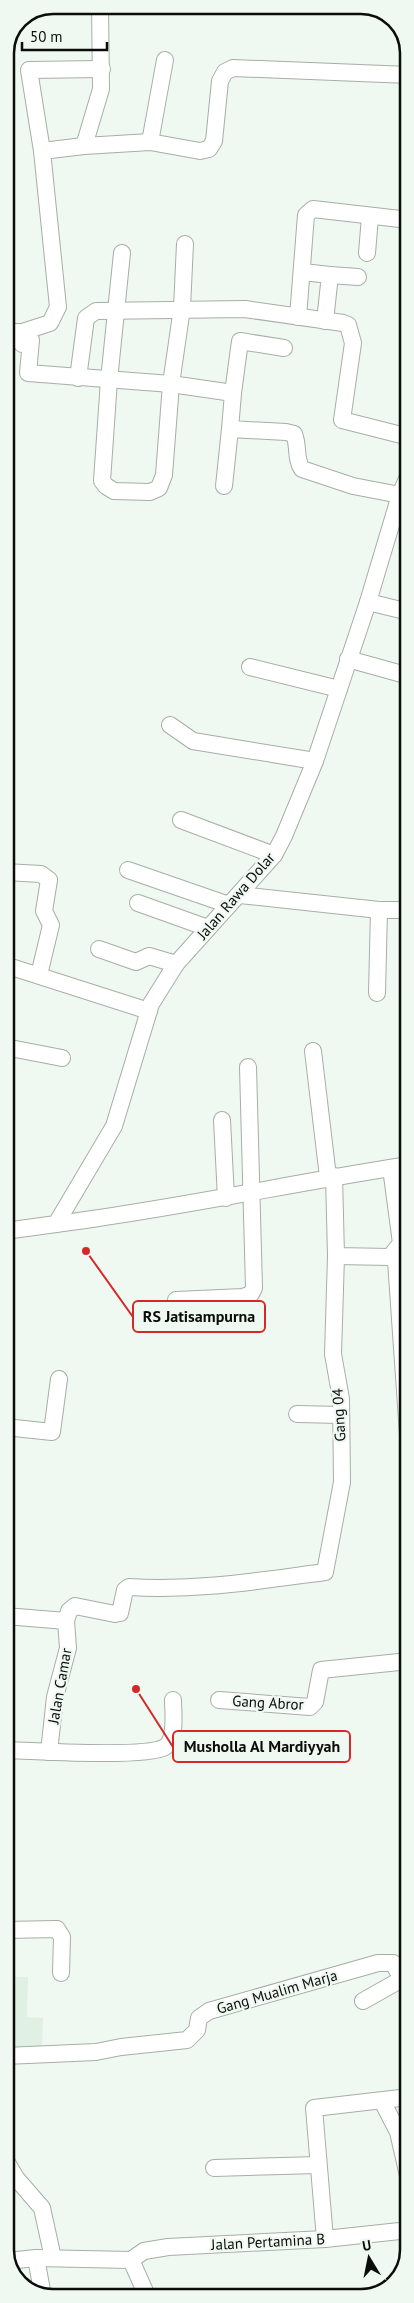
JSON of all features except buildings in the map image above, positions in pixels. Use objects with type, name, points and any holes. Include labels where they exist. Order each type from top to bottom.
[{"type":"street","points":[[84,146],[101,88],[100,14]]},
{"type":"street","points":[[150,142],[165,60]]},
{"type":"street","points":[[42,151],[150,142],[200,151],[209,149],[214,141],[220,80],[225,72],[233,68],[400,75]]},
{"type":"street","points":[[14,332],[22,332],[50,323],[58,307],[42,151],[29,70],[102,69]]},
{"type":"street","points":[[298,317],[306,215],[313,209],[400,219]]},
{"type":"street","points":[[367,254],[370,217]]},
{"type":"street","points":[[122,253],[109,380],[101,472],[102,481],[114,491],[150,492],[158,488],[163,482],[171,384],[182,308],[185,244]]},
{"type":"street","points":[[303,272],[358,277]]},
{"type":"street","points":[[325,321],[330,275]]},
{"type":"street","points":[[78,378],[86,318],[96,311],[182,308],[245,309],[343,323],[348,325],[354,343],[342,420],[400,435]]},
{"type":"street","points":[[22,332],[22,344],[31,340],[28,373],[171,384],[233,393]]},
{"type":"street","points":[[224,486],[240,341],[284,348]]},
{"type":"street","points":[[230,429],[294,434],[297,442],[298,463],[302,468],[353,486],[400,495]]},
{"type":"street","name":"Jalan Rawa Dolar","points":[[56,1224],[114,1126],[150,1008],[176,964],[274,855],[315,761],[368,602],[400,495]]},
{"type":"street","points":[[368,602],[400,610]]},
{"type":"street","points":[[348,659],[400,673]]},
{"type":"street","points":[[250,667],[339,689]]},
{"type":"street","points":[[170,725],[193,741],[315,761]]},
{"type":"street","points":[[180,820],[274,855]]},
{"type":"street","points":[[128,870],[234,900],[400,910]]},
{"type":"street","points":[[14,872],[41,874],[49,880],[44,911],[51,925],[39,975]]},
{"type":"street","points":[[138,903],[208,928]]},
{"type":"street","points":[[377,993],[379,910]]},
{"type":"street","points":[[99,949],[136,962],[149,956],[176,964]]},
{"type":"street","points":[[14,968],[150,1008]]},
{"type":"street","points":[[80,980],[150,1008]]},
{"type":"street","points":[[14,1048],[62,1058]]},
{"type":"street","points":[[313,1051],[331,1177],[336,1256],[390,1257],[396,1261],[400,1298]]},
{"type":"street","points":[[176,1300],[243,1297],[253,1291],[248,1067]]},
{"type":"street","points":[[222,1120],[226,1198]]},
{"type":"street","points":[[14,1230],[226,1198],[331,1177],[400,1166]]},
{"type":"street","points":[[391,1168],[400,1235]]},
{"type":"street","points":[[390,1257],[400,1243]]},
{"type":"street","name":"Gang 04","points":[[66,1622],[69,1611],[75,1606],[115,1614],[120,1613],[125,1590],[129,1587],[165,1589],[212,1588],[325,1572],[342,1482],[341,1399],[333,1354],[336,1256]]},
{"type":"street","points":[[14,1428],[52,1432],[59,1379]]},
{"type":"street","points":[[297,1414],[341,1415]]},
{"type":"street","points":[[14,1617],[66,1622]]},
{"type":"street","name":"Jalan Camar","points":[[49,1752],[55,1698],[68,1648],[66,1622]]},
{"type":"street","name":"Gang Abror","points":[[219,1700],[310,1707],[315,1702],[321,1670],[400,1662]]},
{"type":"street","points":[[14,1750],[114,1752],[153,1750],[166,1747],[171,1739],[173,1700]]},
{"type":"street","points":[[14,1930],[52,1929],[60,1932],[61,1974]]},
{"type":"street","name":"Gang Mualim Marja","points":[[14,2056],[96,2052],[120,2047],[187,2040],[197,2030],[200,2018],[209,2011],[378,1963],[393,1963],[400,1971]]},
{"type":"street","points":[[363,2001],[400,1980]]},
{"type":"street","points":[[325,2239],[314,2108],[400,2098]]},
{"type":"street","points":[[382,2101],[398,2132],[400,2141]]},
{"type":"street","points":[[214,2168],[318,2165]]},
{"type":"street","points":[[14,2175],[42,2208],[43,2288]]},
{"type":"street","name":"Jalan Pertamina B","points":[[15,2260],[44,2258],[130,2260],[144,2251],[168,2247],[325,2239],[400,2231]]},
{"type":"street","points":[[130,2260],[144,2289]]},
{"type":"shaded area","points":[[14,1977],[28,1977],[27,2017],[43,2018],[42,2050],[14,2050]]},
{"type":"place","name":"RS Jatisampurna","points":[[86,1251]]},
{"type":"place","name":"Musholla Al Mardiyyah","points":[[136,1689]]}]
